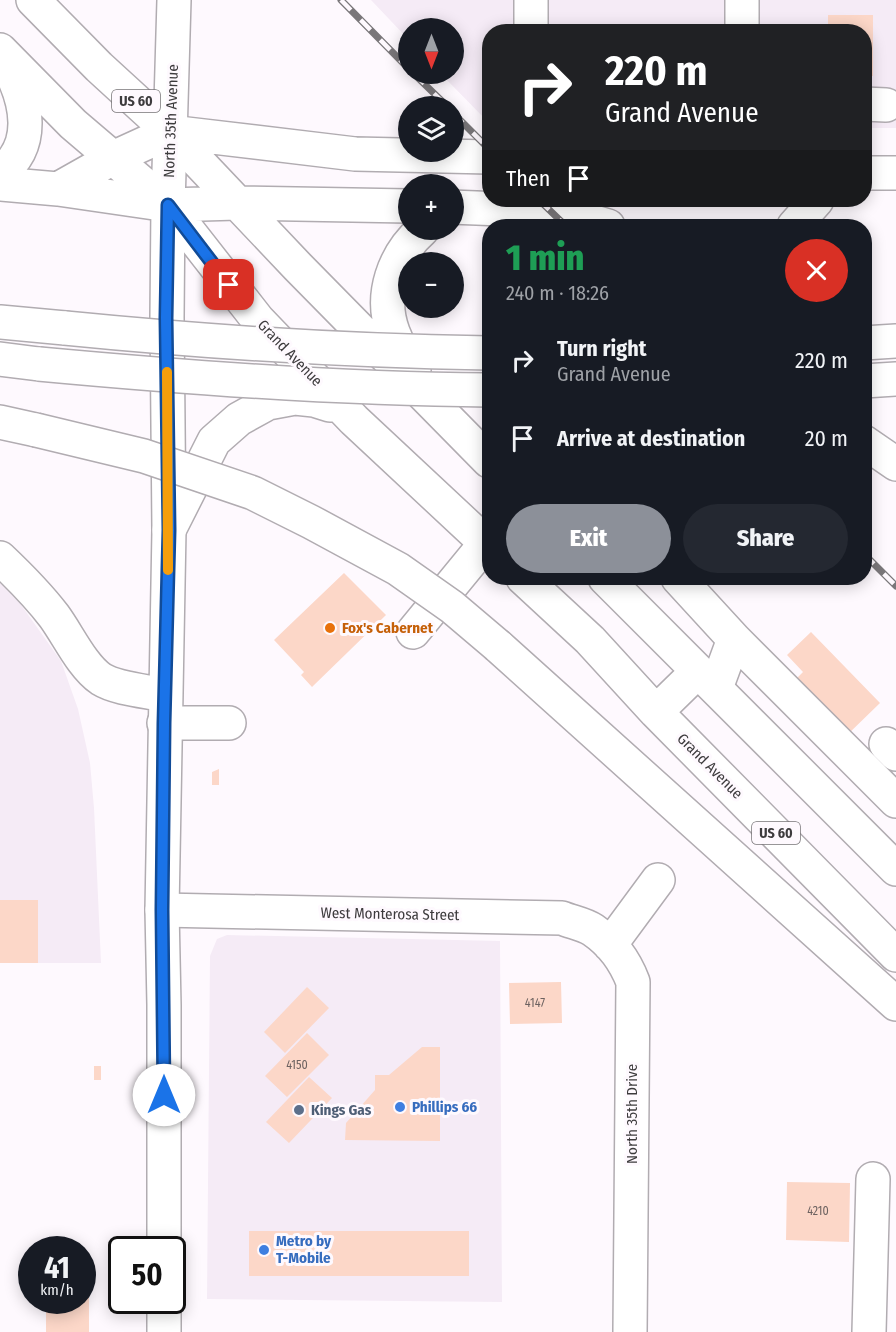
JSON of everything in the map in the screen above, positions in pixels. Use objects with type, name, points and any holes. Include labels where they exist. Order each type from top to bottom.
[{"type":"main road","name":"US 60","points":[[33,0],[99,67],[170,132],[482,454]]},
{"type":"main road","name":"North 35th Avenue","points":[[164,1236],[162,910],[169,530],[166,318],[174,0]]},
{"type":"main road","points":[[531,0],[531,24]]},
{"type":"main road","points":[[742,0],[742,24]]},
{"type":"main road","points":[[0,50],[15,78],[22,98],[25,126],[21,149],[15,160],[0,173]]},
{"type":"main road","name":"Grand Avenue","points":[[0,50],[73,124],[168,205],[258,320],[354,420],[482,540]]},
{"type":"main road","points":[[58,189],[113,158],[170,132],[355,154],[482,157]]},
{"type":"main road","points":[[872,173],[896,174]]},
{"type":"main road","points":[[872,178],[896,174]]},
{"type":"main road","points":[[0,184],[58,189],[168,205],[237,203],[398,206]]},
{"type":"main road","points":[[800,219],[811,207]]},
{"type":"main road","points":[[464,209],[553,214],[580,219]]},
{"type":"main road","points":[[411,240],[393,269],[388,292],[388,317],[401,349],[436,407]]},
{"type":"main road","points":[[0,322],[183,339],[293,346],[482,353]]},
{"type":"main road","points":[[0,359],[176,377],[482,390]]},
{"type":"main road","points":[[872,380],[896,379]]},
{"type":"main road","points":[[169,530],[214,441],[226,428],[252,411],[268,403],[295,398],[314,400],[333,406],[354,420]]},
{"type":"main road","points":[[0,422],[144,456],[252,493],[398,569],[452,607],[498,646],[896,1004]]},
{"type":"main road","points":[[872,448],[896,464]]},
{"type":"main road","points":[[413,632],[482,551]]},
{"type":"main road","points":[[0,558],[33,590],[99,678],[164,709],[229,723]]},
{"type":"main road","name":"Grand Avenue","points":[[531,585],[590,640],[656,712],[896,955]]},
{"type":"main road","points":[[612,585],[896,869]]},
{"type":"main road","points":[[684,585],[734,639],[896,801]]},
{"type":"main road","points":[[656,712],[707,680],[734,639]]},
{"type":"main road","points":[[610,945],[657,880]]},
{"type":"main road","name":"West Monterosa Street","points":[[162,910],[562,918],[592,929],[610,945]]},
{"type":"main road","name":"North 35th Drive","points":[[610,945],[626,962],[633,982],[630,1332]]},
{"type":"main road","points":[[869,1332],[873,1179]]},
{"type":"main road","points":[[164,1314],[164,1332]]},
{"type":"shaded area","points":[[371,0],[896,0],[896,128],[872,128],[872,24],[482,24],[482,116],[451,84],[464,84],[464,18],[398,18],[398,28]]},
{"type":"shaded area","points":[[0,583],[19,602],[61,661],[78,709],[90,763],[101,963],[0,963]]},
{"type":"shaded area","points":[[227,935],[500,941],[502,1302],[207,1299],[210,956],[217,939]]},
{"type":"building","points":[[828,15],[873,15],[873,76],[872,24],[828,24]]},
{"type":"building","name":"Fox's Cabernet","points":[[344,573],[386,615],[312,687],[301,675],[304,672],[274,640]]},
{"type":"building","points":[[811,632],[880,703],[844,738],[792,683],[803,672],[787,655]]},
{"type":"building","points":[[219,769],[219,785],[212,785],[212,772]]},
{"type":"building","points":[[0,900],[38,900],[38,963],[0,963]]},
{"type":"building","points":[[561,982],[562,1023],[510,1024],[509,983]]},
{"type":"building","points":[[307,987],[329,1008],[285,1053],[264,1032]]},
{"type":"building","name":"Kings Gas","points":[[307,1033],[329,1055],[287,1097],[265,1076]]},
{"type":"building","name":"Phillips 66","points":[[422,1047],[440,1047],[440,1141],[345,1140],[346,1123],[375,1090],[375,1075],[389,1075]]},
{"type":"building","points":[[94,1066],[101,1066],[101,1080],[94,1080]]},
{"type":"building","name":"Kings Gas","points":[[309,1077],[332,1098],[289,1143],[266,1122]]},
{"type":"building","points":[[787,1182],[850,1183],[849,1242],[786,1240]]},
{"type":"building","points":[[249,1231],[469,1231],[469,1276],[249,1276]]},
{"type":"building","points":[[46,1314],[89,1314],[89,1332],[46,1332]]},
{"type":"railway","points":[[341,0],[398,58]]},
{"type":"railway","points":[[424,84],[437,96]]},
{"type":"railway","points":[[464,124],[482,142]]},
{"type":"railway","points":[[546,207],[559,219]]},
{"type":"railway","points":[[872,562],[896,586]]},
{"type":"slow traffic","points":[[167,372],[168,570]]},
{"type":"place","name":"Fox's Cabernet","points":[[330,628]]},
{"type":"place","name":"Phillips 66","points":[[400,1107]]},
{"type":"place","name":"Kings Gas","points":[[299,1110]]},
{"type":"place","name":"Metro by T-Mobile","points":[[264,1250]]},
{"type":"route","points":[[164,1095],[162,910],[169,530],[166,318],[168,205],[229,285]]}]
